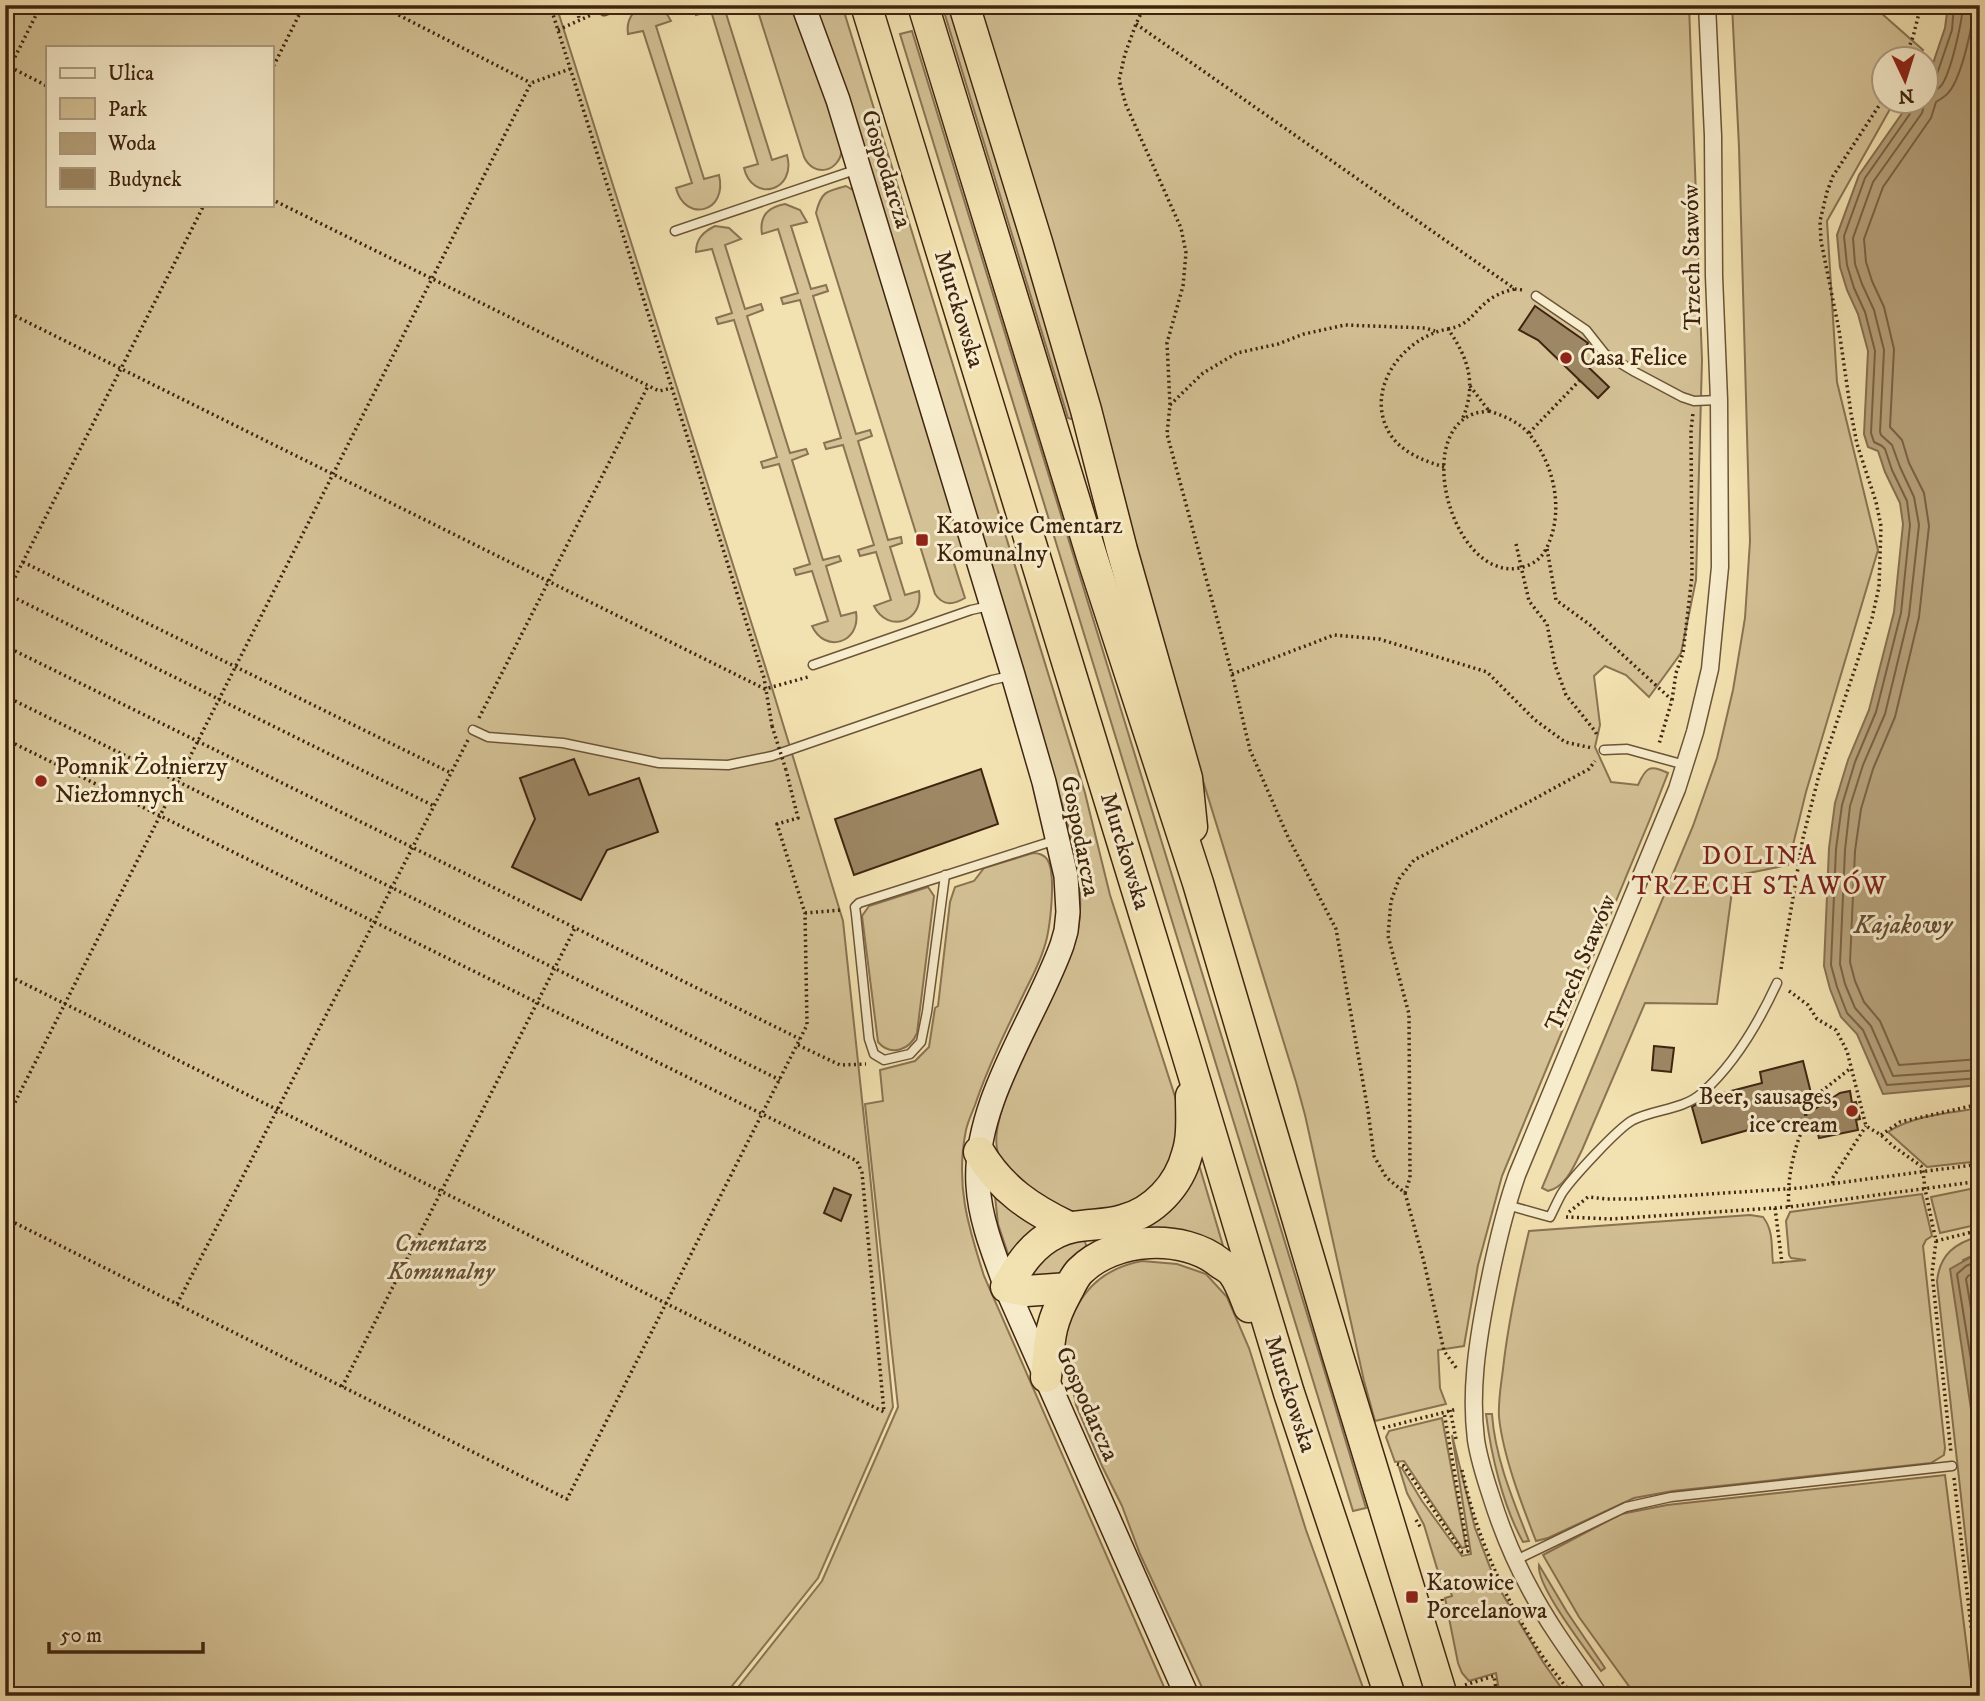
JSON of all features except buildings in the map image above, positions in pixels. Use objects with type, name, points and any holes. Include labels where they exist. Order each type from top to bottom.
[{"type":"highway","name":"Murckowska","points":[[866,5],[1289,1394],[1390,1696]]},
{"type":"highway","points":[[923,5],[1093,560],[1198,883],[1442,1696]]},
{"type":"highway","points":[[964,5],[1062,325],[1122,550],[1188,778],[1198,883]]},
{"type":"highway","points":[[1069,1288],[1026,1291],[1006,1287],[1020,1264],[1039,1243],[1069,1227],[1100,1225],[1124,1220],[1140,1213],[1161,1199],[1178,1178],[1188,1153],[1191,1123],[1191,1094],[1185,1047]]},
{"type":"highway","points":[[979,1152],[995,1176],[1025,1204],[1069,1227]]},
{"type":"highway","points":[[1046,1377],[1050,1331],[1058,1309],[1079,1272],[1097,1258],[1119,1248],[1143,1243],[1171,1244],[1193,1248],[1212,1256],[1233,1273],[1289,1394]]},
{"type":"street","name":"Gospodarcza","points":[[803,5],[834,89],[1013,675],[1059,840],[1068,894],[1066,931],[1057,959],[998,1089],[986,1124],[979,1152],[978,1187],[983,1216],[1006,1287],[1187,1696]]},
{"type":"street","name":"Trzech Stawów","points":[[1600,1696],[1555,1632],[1530,1588],[1497,1513],[1476,1442],[1474,1375],[1492,1265],[1517,1175],[1672,802],[1695,732],[1710,669],[1720,567],[1713,136],[1707,5]]},
{"type":"lane","points":[[604,11],[621,5]]},
{"type":"lane","points":[[674,231],[858,169]]},
{"type":"lane","points":[[1536,296],[1586,330],[1605,354],[1682,397],[1694,401],[1719,400]]},
{"type":"lane","points":[[813,665],[971,610],[992,606]]},
{"type":"lane","points":[[473,730],[488,737],[563,743],[659,763],[728,765],[772,756],[1013,675]]},
{"type":"lane","points":[[1604,750],[1627,749],[1685,765]]},
{"type":"lane","points":[[946,875],[921,1041],[910,1054],[884,1060],[874,1054],[869,1039],[855,907],[859,903],[946,875],[1059,840]]},
{"type":"lane","points":[[1507,1205],[1550,1217],[1563,1191],[1624,1127],[1633,1120],[1682,1105],[1701,1094],[1732,1060],[1759,1021],[1777,983]]},
{"type":"lane","points":[[1516,1560],[1626,1507],[1671,1497],[1952,1465]]},
{"type":"path","points":[[5,10],[21,5]]},
{"type":"path","points":[[5,76],[36,15],[33,5]]},
{"type":"path","points":[[273,67],[304,5]]},
{"type":"path","points":[[379,5],[531,83]]},
{"type":"path","points":[[5,1218],[568,1499],[807,1026],[805,913],[776,824],[798,818],[772,726],[764,678],[550,5]]},
{"type":"path","points":[[577,5],[579,19]]},
{"type":"path","points":[[1145,5],[1125,54],[1119,80],[1126,105],[1181,228],[1186,253],[1183,286],[1167,343],[1170,405],[1167,434],[1250,750],[1288,837],[1336,929],[1374,1156],[1385,1177],[1405,1193]]},
{"type":"path","points":[[1909,46],[1921,5]]},
{"type":"path","points":[[558,30],[579,19],[604,11]]},
{"type":"path","points":[[1136,23],[1515,289],[1536,296]]},
{"type":"path","points":[[10,67],[46,85]]},
{"type":"path","points":[[5,1122],[531,83],[570,69]]},
{"type":"path","points":[[1872,116],[1833,176],[1820,220],[1857,444],[1881,526],[1879,587],[1872,618],[1819,775],[1803,838],[1777,983],[1808,1005],[1817,1019],[1836,1030],[1847,1051],[1866,1126],[1921,1166],[1923,1171],[1936,1241],[1932,1273],[1979,1696]]},
{"type":"path","points":[[273,200],[648,386],[659,391],[672,388]]},
{"type":"path","points":[[203,206],[6,596],[434,806]]},
{"type":"path","points":[[1444,467],[1416,457],[1391,436],[1384,421],[1381,400],[1385,381],[1401,355],[1416,343],[1434,331],[1459,327],[1488,300],[1515,289]]},
{"type":"path","points":[[5,311],[765,689],[808,677],[813,665]]},
{"type":"path","points":[[1170,405],[1203,373],[1237,353],[1278,344],[1304,334],[1345,325],[1425,328],[1434,331]]},
{"type":"path","points":[[1448,329],[1468,365],[1470,386],[1466,409],[1451,437],[1444,467],[1447,500],[1463,538],[1475,553],[1491,563],[1522,569],[1538,561],[1547,549],[1555,523],[1554,488],[1540,450],[1529,433],[1505,416],[1489,411],[1474,413],[1461,422]]},
{"type":"path","points":[[1529,433],[1580,380]]},
{"type":"path","points":[[177,1304],[648,386]]},
{"type":"path","points":[[1470,386],[1489,411]]},
{"type":"path","points":[[1656,756],[1683,653],[1692,576],[1691,430],[1694,401]]},
{"type":"path","points":[[1516,544],[1529,601],[1547,624],[1555,665],[1566,695],[1595,731],[1604,750]]},
{"type":"path","points":[[1547,549],[1556,600],[1589,624],[1672,700]]},
{"type":"path","points":[[23,562],[451,773]]},
{"type":"path","points":[[1232,674],[1334,635],[1379,639],[1487,672],[1535,720],[1565,742],[1604,750]]},
{"type":"path","points":[[5,646],[800,1039]]},
{"type":"path","points":[[5,696],[780,1080]]},
{"type":"path","points":[[5,739],[857,1161],[862,1173],[884,1412],[5,974]]},
{"type":"path","points":[[1474,1375],[1459,1373],[1444,1351],[1405,1193],[1410,1178],[1409,1014],[1388,936],[1391,901],[1399,879],[1414,860],[1589,769],[1604,750]]},
{"type":"path","points":[[805,913],[855,907]]},
{"type":"path","points":[[342,1387],[575,928]]},
{"type":"path","points":[[797,1045],[841,1065],[875,1063],[879,1057]]},
{"type":"path","points":[[1789,1207],[1788,1189],[1798,1143],[1807,1120],[1804,1105],[1851,1068]]},
{"type":"path","points":[[1881,1135],[1900,1122],[1980,1104]]},
{"type":"path","points":[[1833,1183],[1832,1179],[1866,1126]]},
{"type":"path","points":[[1980,1164],[1788,1189],[1634,1199],[1588,1197],[1561,1217],[1610,1219],[1789,1207],[1980,1181]]},
{"type":"path","points":[[1775,1208],[1782,1262]]},
{"type":"path","points":[[1936,1241],[1980,1230]]},
{"type":"path","points":[[1392,1466],[1399,1463],[1404,1466],[1462,1552],[1468,1550],[1444,1412]]},
{"type":"path","points":[[1387,1427],[1436,1414]]},
{"type":"path","points":[[1472,1682],[1494,1676],[1497,1696]]},
{"type":"green space","name":"Cmentarz Komunalny","points":[[5,5],[556,5],[843,921],[869,1165],[893,1407],[818,1578],[724,1696],[5,1696]]},
{"type":"green space","points":[[645,5],[661,8],[671,21],[656,26],[704,179],[719,175],[720,188],[717,198],[712,205],[704,209],[688,206],[676,188],[692,183],[643,31],[628,34],[631,16]]},
{"type":"green space","points":[[695,5],[726,5],[724,7],[772,160],[787,155],[786,178],[780,185],[764,189],[755,186],[749,179],[744,168],[758,164],[711,11],[696,15]]},
{"type":"green space","points":[[756,5],[792,5],[794,9],[813,56],[842,150],[836,163],[826,170],[814,168],[804,157]]},
{"type":"green space","points":[[815,5],[842,5],[1085,793],[1110,895],[1180,1112],[1179,1133],[1167,1169],[1137,1205],[1085,1215],[1069,1212],[1023,1189],[998,1153],[997,1133],[1003,1107],[1014,1077],[1071,954],[1078,930],[1080,908],[1076,859],[1056,784]]},
{"type":"green space","points":[[942,5],[950,5],[1043,306],[1073,418],[1071,419],[1068,418]]},
{"type":"green space","points":[[977,5],[1689,5],[1702,360],[1696,580],[1681,653],[1649,697],[1626,675],[1605,666],[1594,676],[1600,725],[1595,747],[1611,782],[1638,785],[1646,771],[1653,768],[1668,773],[1502,1176],[1478,1265],[1464,1346],[1438,1350],[1440,1388],[1446,1404],[1375,1421],[1296,1082],[1150,609]]},
{"type":"green space","points":[[1732,5],[1872,5],[1918,46],[1870,46],[1870,116],[1886,116],[1827,221],[1837,382],[1878,550],[1806,792],[1788,865],[1734,876],[1717,1004],[1645,1003],[1576,1163],[1560,1185],[1548,1191],[1542,1188],[1693,826],[1717,758],[1733,690],[1745,618],[1750,541],[1739,147]]},
{"type":"green space","points":[[912,31],[1366,1508],[1353,1511],[900,34]]},
{"type":"green space","points":[[846,186],[856,192],[964,549],[951,554],[965,598],[956,602],[945,602],[935,594],[816,213],[825,194]]},
{"type":"green space","points":[[785,204],[800,210],[807,222],[791,226],[811,289],[826,285],[828,291],[813,296],[856,434],[870,430],[872,436],[858,441],[888,540],[901,537],[902,543],[890,547],[905,595],[919,591],[916,610],[904,621],[888,620],[880,615],[874,606],[891,600],[876,552],[860,556],[858,550],[874,545],[843,445],[826,449],[824,443],[841,438],[800,300],[783,304],[781,298],[798,293],[778,229],[762,234],[762,222],[766,213]]},
{"type":"green space","points":[[715,226],[729,228],[741,239],[725,245],[745,309],[761,304],[763,310],[747,316],[790,453],[806,449],[808,454],[792,460],[823,560],[839,556],[841,561],[826,566],[841,616],[856,612],[856,623],[848,637],[841,641],[825,640],[812,626],[828,621],[812,571],[796,575],[794,569],[810,564],[779,464],[763,468],[761,462],[777,457],[734,320],[718,324],[716,318],[732,313],[712,249],[696,252],[701,236]]},
{"type":"green space","points":[[1033,853],[1044,856],[1050,866],[1052,889],[1048,929],[1038,963],[980,1090],[967,1127],[962,1169],[965,1204],[984,1276],[1168,1696],[731,1696],[822,1581],[898,1407],[865,1104],[883,1101],[880,1070],[915,1061],[929,1047],[935,1008],[938,1006],[950,902],[955,887],[974,881],[984,868]]},
{"type":"green space","points":[[928,887],[934,896],[917,1033],[910,1044],[900,1050],[889,1049],[878,1042],[862,916],[869,906]]},
{"type":"green space","points":[[1980,1108],[1980,1161],[1927,1167],[1888,1132],[1921,1118]]},
{"type":"green space","points":[[1200,1168],[1224,1249],[1137,1231],[1196,1170]]},
{"type":"green space","points":[[1980,1187],[1980,1224],[1940,1233],[1931,1197]]},
{"type":"green space","points":[[1922,1194],[1932,1236],[1923,1246],[1944,1455],[1931,1463],[1673,1491],[1634,1498],[1536,1541],[1509,1464],[1499,1411],[1508,1335],[1529,1231],[1750,1215],[1763,1217],[1767,1222],[1773,1263],[1806,1260],[1791,1258],[1789,1255],[1786,1221],[1790,1212]]},
{"type":"green space","points":[[995,1196],[1046,1225],[1010,1260],[998,1224]]},
{"type":"green space","points":[[1980,1236],[1980,1252],[1963,1260],[1980,1468],[1980,1667],[1937,1281],[1941,1264],[1950,1251],[1963,1242]]},
{"type":"green space","points":[[1080,1238],[1085,1242],[1088,1251],[1061,1276],[1032,1283],[1030,1272],[1046,1252]]},
{"type":"green space","points":[[1142,1261],[1177,1264],[1206,1274],[1227,1297],[1249,1348],[1306,1530],[1366,1696],[1206,1696],[1140,1554],[1122,1506],[1076,1405],[1066,1354],[1060,1354],[1070,1321],[1086,1293],[1109,1273]]},
{"type":"green space","points":[[1486,1414],[1492,1414],[1501,1463],[1529,1541],[1523,1542],[1504,1496]]},
{"type":"green space","points":[[1442,1418],[1466,1547],[1462,1548],[1404,1461],[1395,1462],[1386,1437],[1389,1431]]},
{"type":"green space","points":[[1452,1435],[1475,1528],[1496,1583],[1543,1662],[1567,1696],[1500,1696],[1496,1673],[1469,1681],[1462,1673],[1445,1598],[1452,1596],[1448,1584],[1442,1585],[1424,1525],[1407,1493],[1399,1467],[1462,1556],[1471,1554]]},
{"type":"green space","points":[[1945,1475],[1973,1696],[1636,1696],[1579,1617],[1543,1555],[1621,1514],[1667,1505]]},
{"type":"green space","points":[[1539,1565],[1605,1668],[1601,1671],[1545,1588]]},
{"type":"water","name":"Kajakowy","points":[[1948,5],[1980,5],[1980,1085],[1883,1094],[1857,1034],[1841,1017],[1824,966],[1829,848],[1835,803],[1848,760],[1869,710],[1894,612],[1903,524],[1900,503],[1878,451],[1868,447],[1864,434],[1868,351],[1858,314],[1840,267],[1837,235],[1859,175],[1900,116],[1940,116],[1939,46]]},
{"type":"water","points":[[1980,1252],[1980,1469],[1950,1269]]},
{"type":"place","name":"Casa Felice","points":[[1566,358]]},
{"type":"place","name":"Katowice Cmentarz Komunalny","points":[[922,540]]},
{"type":"place","name":"Pomnik Żołnierzy Niezłomnych","points":[[41,781]]},
{"type":"place","name":"Beer, sausages, ice cream","points":[[1852,1111]]},
{"type":"place","name":"Katowice Porcelanowa","points":[[1412,1597]]},
{"type":"district","name":"DOLINA TRZECH STAWÓW","points":[[1760,871]]}]
